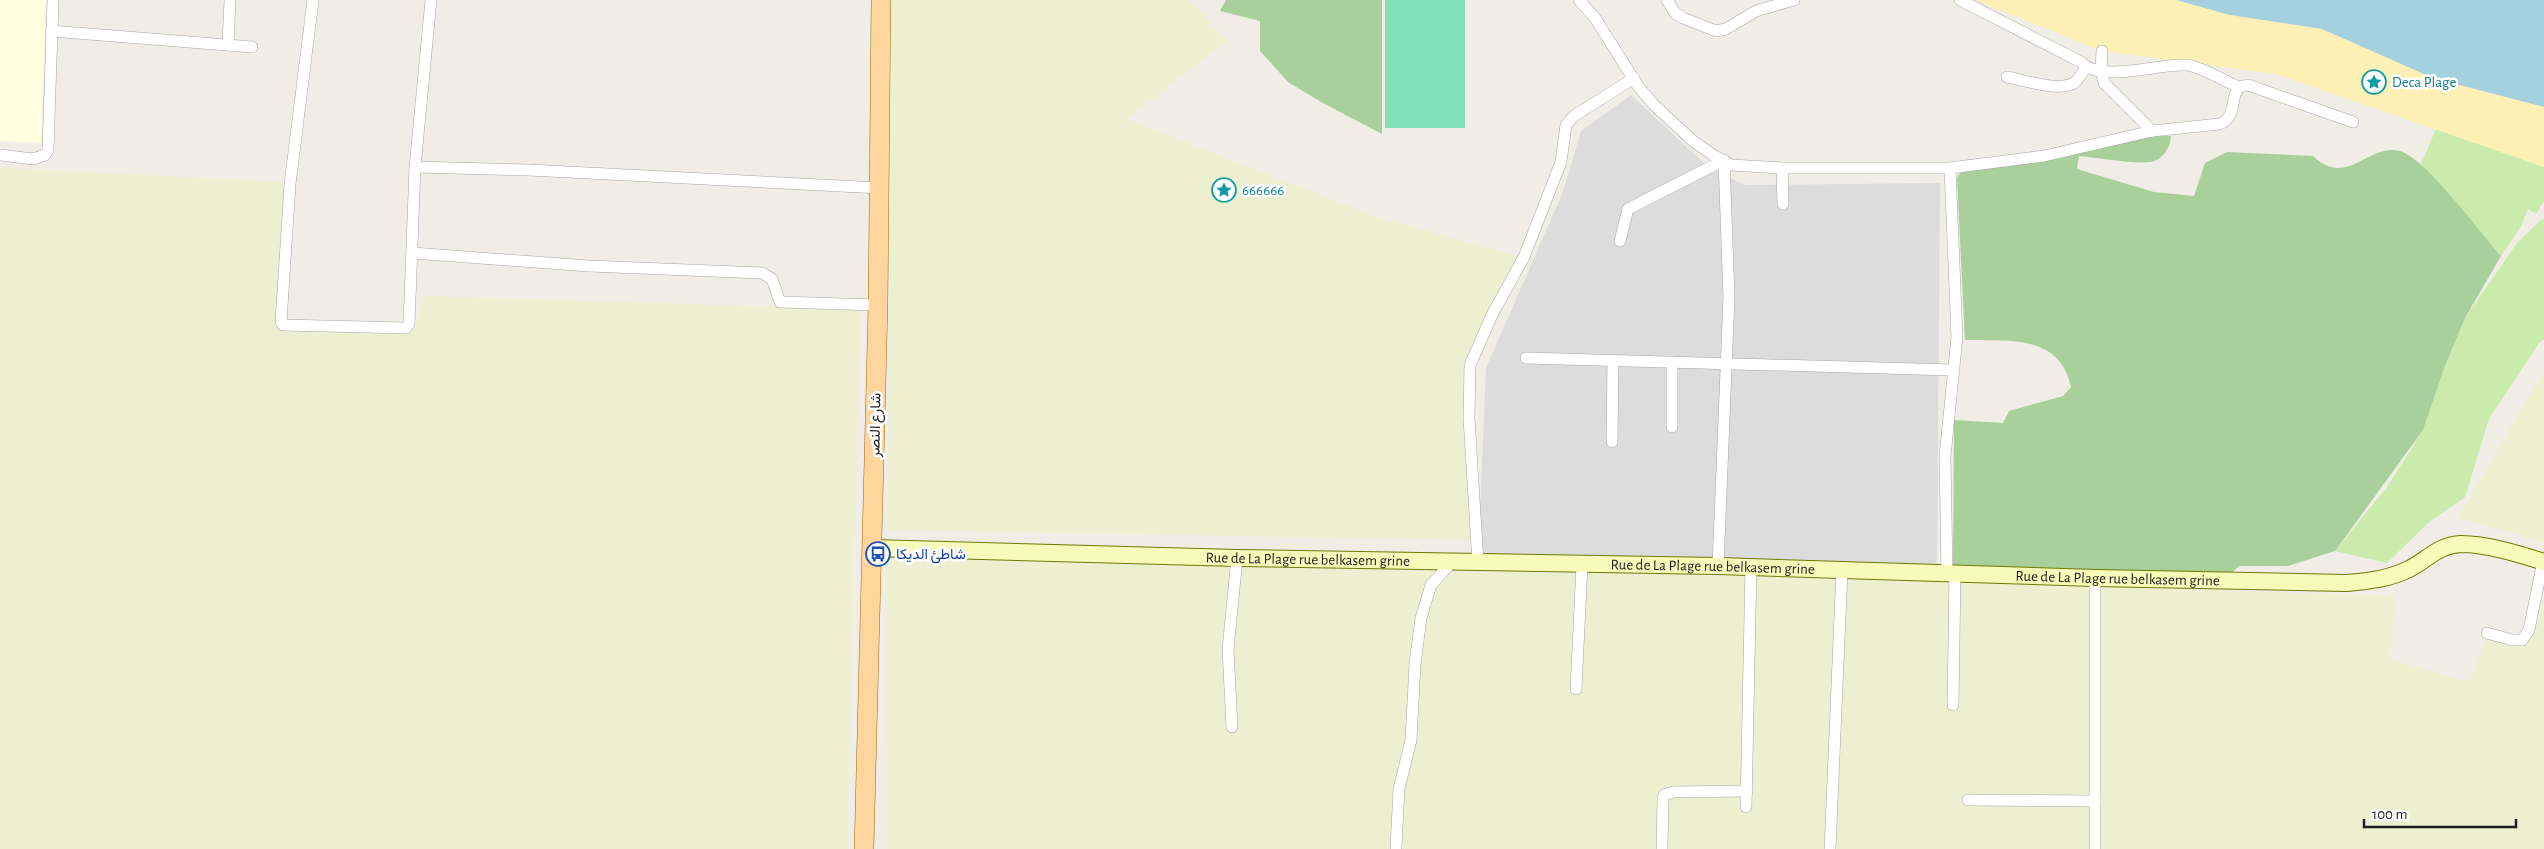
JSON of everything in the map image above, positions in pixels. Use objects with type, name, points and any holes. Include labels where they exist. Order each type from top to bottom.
[{"type":"main road","name":"شارع النصر","points":[[864,849],[878,305],[881,0]]},
{"type":"street","points":[[0,155],[33,159],[45,155],[48,150],[53,0]]},
{"type":"street","points":[[228,45],[230,0]]},
{"type":"street","points":[[313,0],[290,184],[281,322],[283,325],[406,328],[409,324],[416,167],[432,0]]},
{"type":"street","points":[[1579,0],[1595,18],[1654,105],[1712,155],[1740,167],[1950,168],[2044,156],[2152,131],[2220,124],[2228,120],[2232,114],[2234,92],[2239,87],[2248,85],[2353,122]]},
{"type":"street","points":[[1667,0],[1675,13],[1716,31],[1726,29],[1756,11],[1794,0]]},
{"type":"street","points":[[1960,0],[2081,62],[2086,67],[2121,72],[2188,65],[2239,87]]},
{"type":"street","points":[[52,31],[252,47]]},
{"type":"street","points":[[2102,51],[2101,70],[2104,83],[2152,131]]},
{"type":"street","points":[[2007,77],[2047,86],[2065,86],[2074,83],[2086,67]]},
{"type":"street","points":[[1478,563],[1468,418],[1470,365],[1494,313],[1524,257],[1561,162],[1566,125],[1574,116],[1634,78]]},
{"type":"street","points":[[1620,240],[1628,209],[1724,160]]},
{"type":"street","points":[[1718,566],[1729,297],[1724,160]]},
{"type":"street","points":[[416,167],[528,170],[880,188]]},
{"type":"street","points":[[1782,168],[1784,204]]},
{"type":"street","points":[[1950,168],[1957,337],[1945,456],[1951,574],[1952,705]]},
{"type":"street","points":[[412,253],[589,266],[762,273],[772,279],[780,302],[878,305]]},
{"type":"street","points":[[1526,358],[1953,370]]},
{"type":"street","points":[[1612,360],[1612,442]]},
{"type":"street","points":[[1672,362],[1672,427]]},
{"type":"street","name":"Rue de La Plage rue belkasem grine","points":[[872,548],[1451,563],[1718,566],[2095,578],[2346,583],[2380,580],[2411,568],[2433,552],[2460,544],[2488,548],[2544,562]]},
{"type":"street","points":[[1232,727],[1228,649],[1237,558]]},
{"type":"street","points":[[2486,633],[2512,640],[2522,640],[2529,630],[2544,562]]},
{"type":"street","points":[[1396,847],[1399,789],[1411,740],[1415,664],[1421,618],[1431,585],[1451,563]]},
{"type":"street","points":[[1576,688],[1582,565]]},
{"type":"street","points":[[1746,807],[1750,567]]},
{"type":"street","points":[[1830,849],[1842,570]]},
{"type":"street","points":[[2095,578],[2095,849]]},
{"type":"street","points":[[1662,849],[1664,795],[1673,792],[1747,791]]},
{"type":"street","points":[[1968,800],[2095,801]]},
{"type":"shaded area","points":[[0,0],[46,0],[41,143],[0,141]]},
{"type":"shaded area","points":[[891,0],[1189,0],[1227,41],[1127,119],[1379,218],[1524,257],[1470,365],[1476,540],[888,530]]},
{"type":"shaded area","points":[[1631,95],[1706,165],[1744,185],[1940,183],[1937,565],[1478,563],[1486,368],[1563,192],[1581,131]]},
{"type":"shaded area","points":[[0,168],[287,182],[280,319],[414,330],[425,296],[860,309],[847,849],[0,849]]},
{"type":"shaded area","points":[[2544,370],[2544,542],[2458,518]]},
{"type":"shaded area","points":[[886,548],[2396,596],[2389,659],[2470,682],[2488,634],[2526,646],[2544,602],[2544,849],[887,849]]},
{"type":"green space","points":[[1226,0],[1382,0],[1382,134],[1321,102],[1288,82],[1260,51],[1260,21],[1220,11]]},
{"type":"green space","points":[[1385,0],[1465,0],[1465,128],[1385,128]]},
{"type":"green space","points":[[2436,129],[2544,167],[2544,201],[2536,214],[2528,209],[2521,226],[2501,256],[2421,164]]},
{"type":"green space","points":[[2152,136],[2171,136],[2166,152],[2155,161],[2135,162],[2079,156],[2077,169],[2154,192],[2194,196],[2205,163],[2227,152],[2313,156],[2325,165],[2337,168],[2347,167],[2388,150],[2400,151],[2411,157],[2438,181],[2501,256],[2465,318],[2445,366],[2423,430],[2335,551],[2288,566],[2239,566],[2227,577],[1953,566],[1954,420],[2003,423],[2009,411],[2063,396],[2071,387],[2065,370],[2056,357],[2044,349],[2015,341],[1965,340],[1957,178],[1959,174],[1973,168],[2052,160]]},
{"type":"green space","points":[[2544,219],[2544,339],[2539,343],[2489,419],[2465,497],[2428,523],[2387,563],[2335,551],[2387,487],[2423,430],[2445,366],[2465,318],[2517,243]]},
{"type":"sand","name":"Deca Plage","points":[[1975,0],[2176,0],[2230,15],[2322,29],[2433,78],[2544,107],[2544,167],[2276,74],[2102,51]]},
{"type":"water","points":[[2176,0],[2544,0],[2544,107],[2433,78],[2322,29],[2230,15]]},
{"type":"place","name":"Deca Plage","points":[[2374,82]]},
{"type":"place","name":"666666","points":[[1224,190]]},
{"type":"place","name":"شاطئ الديكا","points":[[878,554]]}]
